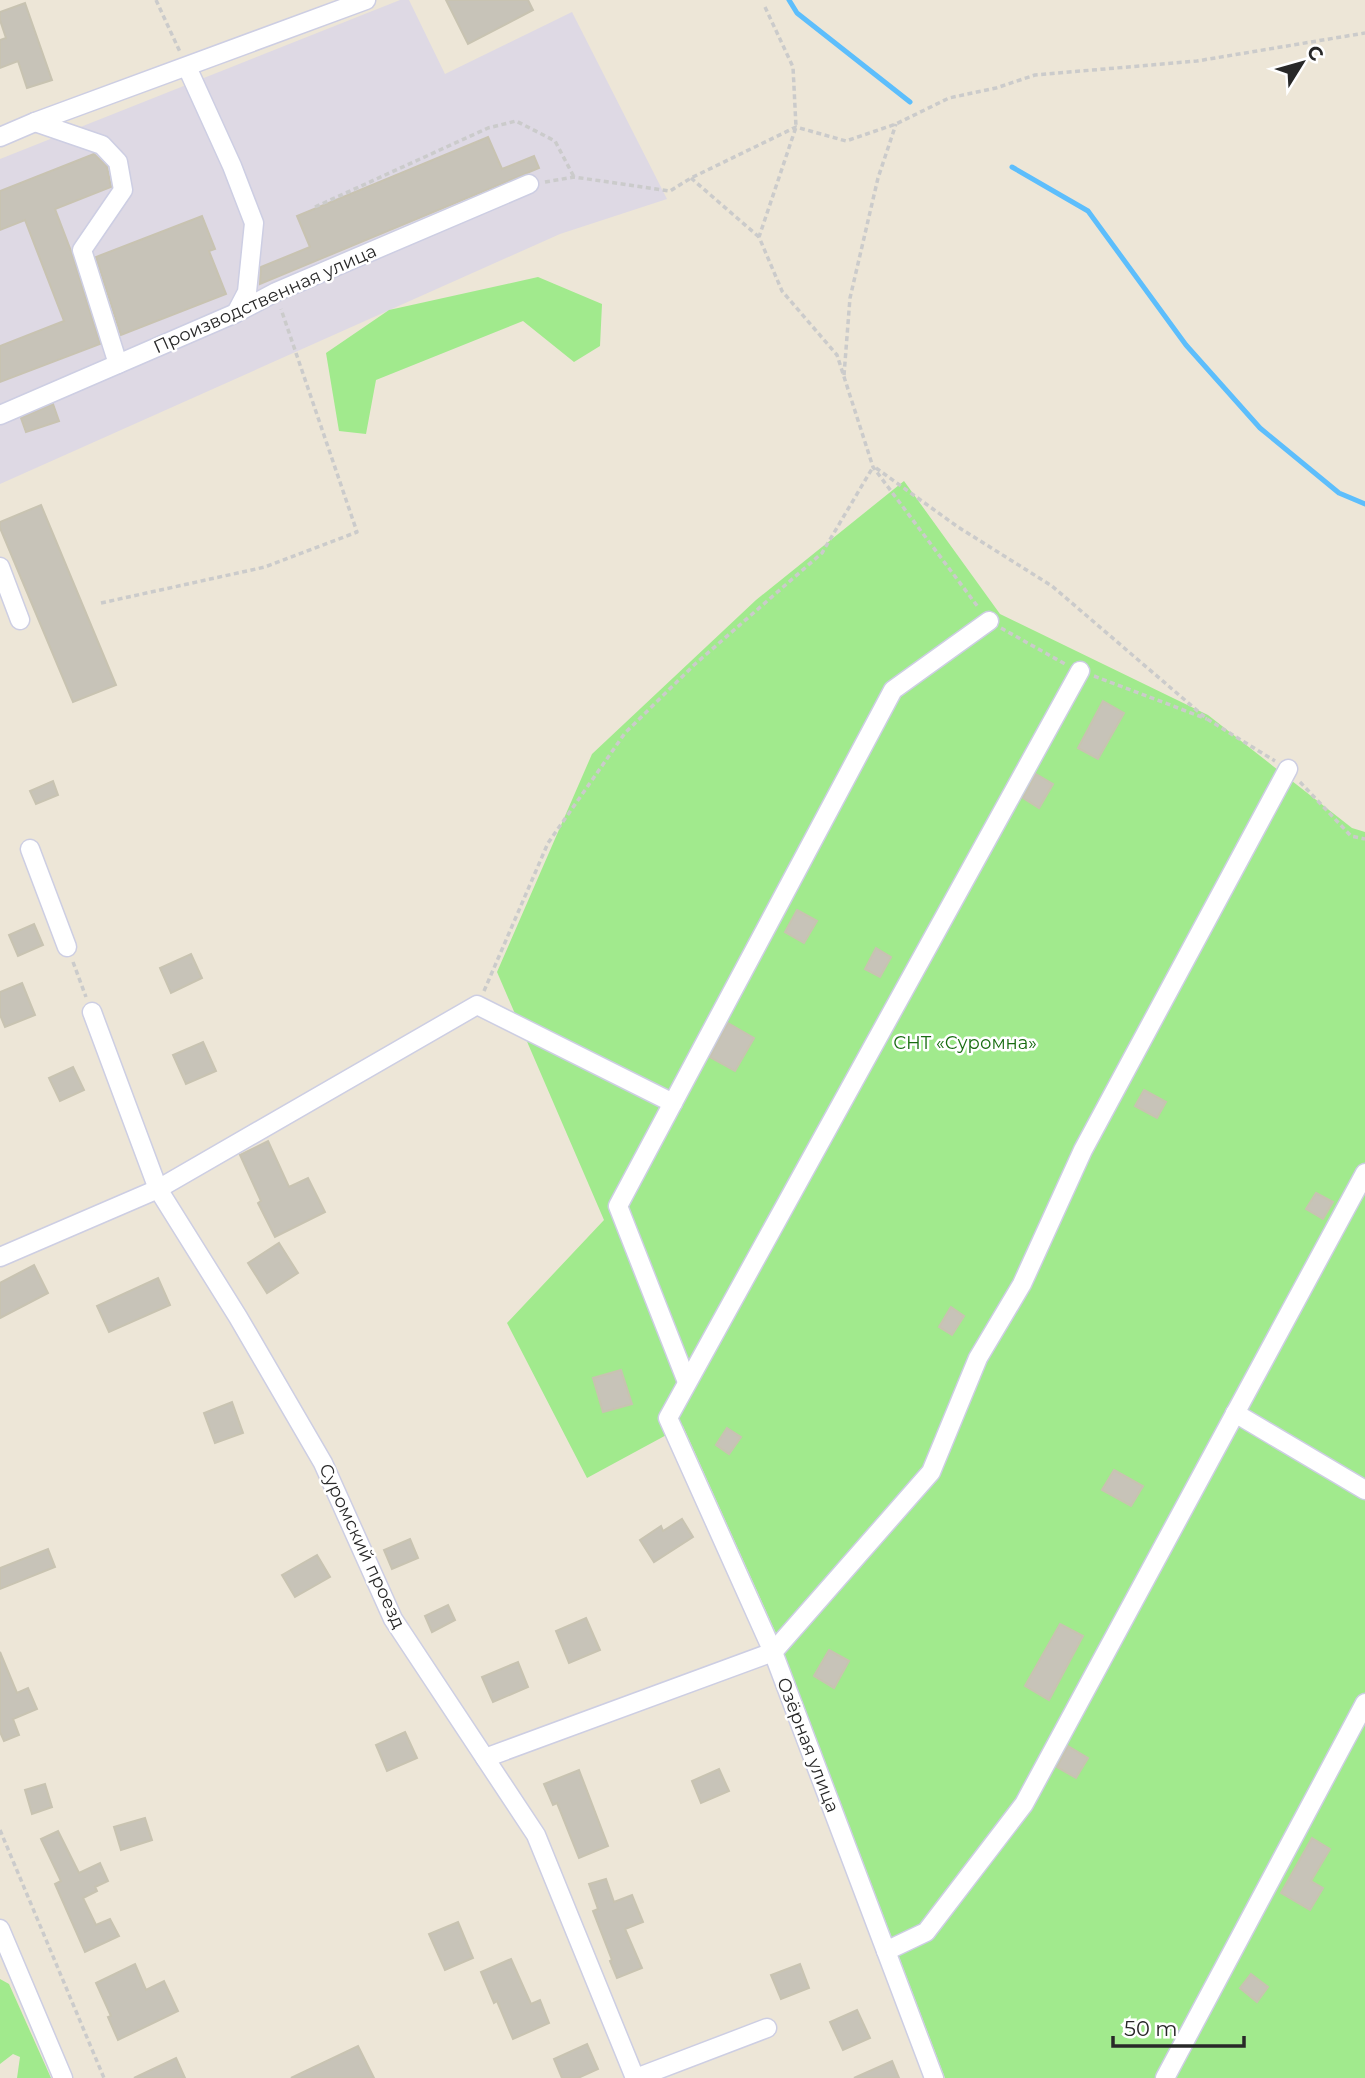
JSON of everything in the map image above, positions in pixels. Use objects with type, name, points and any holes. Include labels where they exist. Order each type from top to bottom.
[{"type":"street","points":[[0,137],[366,0]]},
{"type":"street","points":[[187,67],[232,166],[254,223],[247,292],[236,313]]},
{"type":"street","points":[[35,122],[102,145],[118,162],[123,190],[82,250],[118,364]]},
{"type":"street","name":"Производственная улица","points":[[0,415],[236,313],[275,292],[529,184]]},
{"type":"street","points":[[0,568],[20,620]]},
{"type":"street","points":[[687,1382],[618,1206],[893,690],[989,621]]},
{"type":"street","points":[[687,1382],[1080,671]]},
{"type":"street","points":[[485,1758],[773,1652],[931,1472],[978,1358],[1022,1284],[1083,1150],[1288,769]]},
{"type":"street","points":[[30,849],[67,947]]},
{"type":"street","points":[[0,1257],[158,1189],[477,1005],[673,1103]]},
{"type":"street","name":"Суромский проезд","points":[[92,1012],[158,1189],[238,1317],[323,1463],[393,1619],[537,1835],[635,2078]]},
{"type":"street","points":[[886,1951],[926,1932],[1024,1804],[1365,1173]]},
{"type":"street","name":"Озёрная улица","points":[[687,1382],[667,1418],[773,1652],[934,2078]]},
{"type":"street","points":[[1235,1413],[1365,1490]]},
{"type":"street","points":[[1164,2078],[1365,1703]]},
{"type":"street","points":[[0,1928],[63,2078]]},
{"type":"street","points":[[635,2078],[768,2028]]},
{"type":"path","points":[[156,0],[187,67]]},
{"type":"path","points":[[759,237],[796,127],[793,67],[765,7]]},
{"type":"path","points":[[529,184],[574,177],[670,191],[691,177],[796,127],[846,141],[896,124],[949,98],[996,88],[1035,75],[1197,61],[1365,33]]},
{"type":"path","points":[[314,206],[488,128],[516,121],[555,141],[574,177]]},
{"type":"path","points":[[844,378],[850,298],[878,178],[896,124]]},
{"type":"path","points":[[691,177],[759,237],[782,291],[837,355],[873,467],[989,621]]},
{"type":"path","points":[[100,603],[265,567],[357,532],[275,292]]},
{"type":"path","points":[[873,467],[958,527],[1052,586],[1207,719],[1288,769],[1351,836],[1365,839]]},
{"type":"path","points":[[477,1005],[505,947],[548,843],[625,733],[694,665],[822,553],[873,467]]},
{"type":"path","points":[[67,947],[92,1012]]},
{"type":"path","points":[[0,1830],[104,2078]]},
{"type":"shaded area","points":[[400,0],[409,0],[445,74],[572,12],[667,199],[560,234],[0,484],[0,159]]},
{"type":"green space","points":[[538,277],[602,304],[600,346],[574,362],[523,321],[376,380],[366,434],[339,431],[326,353],[389,310]]},
{"type":"green space","name":"СНТ «Суромна»","points":[[904,481],[1000,614],[1208,715],[1352,828],[1365,832],[1365,2078],[945,2078],[779,1640],[683,1426],[587,1478],[507,1323],[604,1220],[497,972],[592,754],[756,600]]},
{"type":"green space","points":[[0,1979],[9,1984],[51,2078],[17,2078],[20,2057],[13,2054],[0,2064]]},
{"type":"building","points":[[446,0],[528,0],[533,10],[468,44]]},
{"type":"building","points":[[25,3],[52,80],[27,88],[18,61],[0,68],[0,40],[6,38],[0,12]]},
{"type":"building","points":[[488,137],[502,169],[534,156],[539,168],[260,284],[261,267],[310,247],[297,216]]},
{"type":"building","points":[[94,154],[107,167],[111,187],[55,209],[100,344],[0,382],[0,346],[64,321],[25,220],[0,230],[0,191]]},
{"type":"building","points":[[202,216],[215,249],[209,251],[226,294],[121,335],[96,257]]},
{"type":"building","points":[[53,404],[59,421],[26,432],[21,418]]},
{"type":"building","points":[[41,505],[116,685],[73,702],[0,528],[0,522]]},
{"type":"building","points":[[1103,701],[1124,713],[1098,759],[1078,748]]},
{"type":"building","points":[[1036,774],[1053,784],[1039,808],[1023,798]]},
{"type":"building","points":[[53,781],[58,795],[36,804],[30,791]]},
{"type":"building","points":[[797,910],[817,921],[804,943],[785,932]]},
{"type":"building","points":[[34,924],[43,945],[18,956],[9,935]]},
{"type":"building","points":[[876,948],[891,957],[880,977],[865,969]]},
{"type":"building","points":[[191,954],[202,978],[171,993],[160,968]]},
{"type":"building","points":[[22,983],[35,1015],[5,1027],[0,1015],[0,992]]},
{"type":"building","points":[[728,1023],[754,1038],[735,1071],[710,1057]]},
{"type":"building","points":[[203,1042],[216,1071],[186,1084],[173,1055]]},
{"type":"building","points":[[73,1067],[84,1090],[60,1101],[49,1078]]},
{"type":"building","points":[[1144,1090],[1166,1102],[1157,1118],[1135,1106]]},
{"type":"building","points":[[268,1141],[289,1187],[308,1178],[325,1212],[275,1237],[258,1203],[261,1201],[240,1155]]},
{"type":"building","points":[[1316,1193],[1333,1202],[1323,1219],[1306,1209]]},
{"type":"building","points":[[279,1243],[298,1273],[267,1293],[248,1263]]},
{"type":"building","points":[[34,1265],[48,1293],[0,1318],[0,1283]]},
{"type":"building","points":[[158,1278],[170,1305],[109,1332],[97,1306]]},
{"type":"building","points":[[951,1307],[964,1316],[952,1335],[939,1327]]},
{"type":"building","points":[[621,1370],[632,1404],[603,1412],[593,1378]]},
{"type":"building","points":[[232,1402],[243,1433],[215,1443],[204,1413]]},
{"type":"building","points":[[727,1428],[741,1437],[729,1454],[716,1445]]},
{"type":"building","points":[[1114,1470],[1143,1486],[1131,1506],[1102,1490]]},
{"type":"building","points":[[682,1519],[693,1537],[654,1562],[640,1540],[661,1526],[663,1531]]},
{"type":"building","points":[[410,1539],[418,1558],[392,1569],[384,1550]]},
{"type":"building","points":[[48,1549],[55,1567],[0,1589],[0,1568]]},
{"type":"building","points":[[317,1555],[330,1577],[295,1597],[282,1575]]},
{"type":"building","points":[[448,1605],[455,1620],[432,1632],[425,1616]]},
{"type":"building","points":[[586,1618],[600,1650],[569,1663],[556,1631]]},
{"type":"building","points":[[1060,1624],[1083,1636],[1049,1700],[1025,1686]]},
{"type":"building","points":[[829,1650],[849,1661],[834,1688],[814,1676]]},
{"type":"building","points":[[0,1652],[17,1693],[28,1688],[37,1709],[13,1719],[19,1735],[4,1741],[0,1732]]},
{"type":"building","points":[[518,1662],[528,1687],[493,1702],[482,1677]]},
{"type":"building","points":[[405,1732],[417,1758],[387,1771],[376,1745]]},
{"type":"building","points":[[1068,1746],[1088,1758],[1076,1778],[1057,1767]]},
{"type":"building","points":[[719,1769],[729,1791],[701,1803],[692,1781]]},
{"type":"building","points":[[579,1770],[608,1846],[579,1858],[557,1803],[553,1805],[544,1784]]},
{"type":"building","points":[[45,1784],[52,1807],[32,1814],[25,1790]]},
{"type":"building","points":[[145,1818],[152,1840],[121,1850],[114,1827]]},
{"type":"building","points":[[58,1831],[79,1873],[100,1863],[108,1881],[95,1887],[97,1891],[83,1898],[96,1925],[110,1919],[119,1936],[85,1952],[55,1884],[61,1881],[41,1839]]},
{"type":"building","points":[[1312,1838],[1330,1849],[1311,1881],[1323,1888],[1310,1910],[1281,1893]]},
{"type":"building","points":[[606,1879],[614,1902],[632,1895],[643,1922],[625,1929],[642,1968],[617,1978],[593,1911],[598,1909],[589,1884]]},
{"type":"building","points":[[458,1922],[473,1958],[445,1970],[429,1934]]},
{"type":"building","points":[[511,1959],[531,2004],[540,2000],[549,2023],[513,2039],[481,1972]]},
{"type":"building","points":[[135,1964],[146,1990],[164,1981],[178,2011],[118,2040],[108,2017],[111,2016],[96,1983]]},
{"type":"building","points":[[800,1964],[809,1988],[781,1999],[771,1975]]},
{"type":"building","points":[[1251,1974],[1268,1987],[1257,2002],[1240,1988]]},
{"type":"building","points":[[857,2010],[870,2038],[843,2050],[830,2022]]},
{"type":"building","points":[[587,2044],[598,2069],[578,2078],[562,2078],[554,2059]]},
{"type":"building","points":[[358,2046],[374,2078],[291,2078]]},
{"type":"building","points":[[176,2058],[185,2078],[134,2078]]},
{"type":"building","points":[[892,2061],[899,2078],[854,2078]]},
{"type":"waterway","points":[[789,0],[797,13],[910,102]]},
{"type":"waterway","points":[[1012,167],[1088,211],[1186,345],[1260,428],[1339,493],[1365,504]]}]
